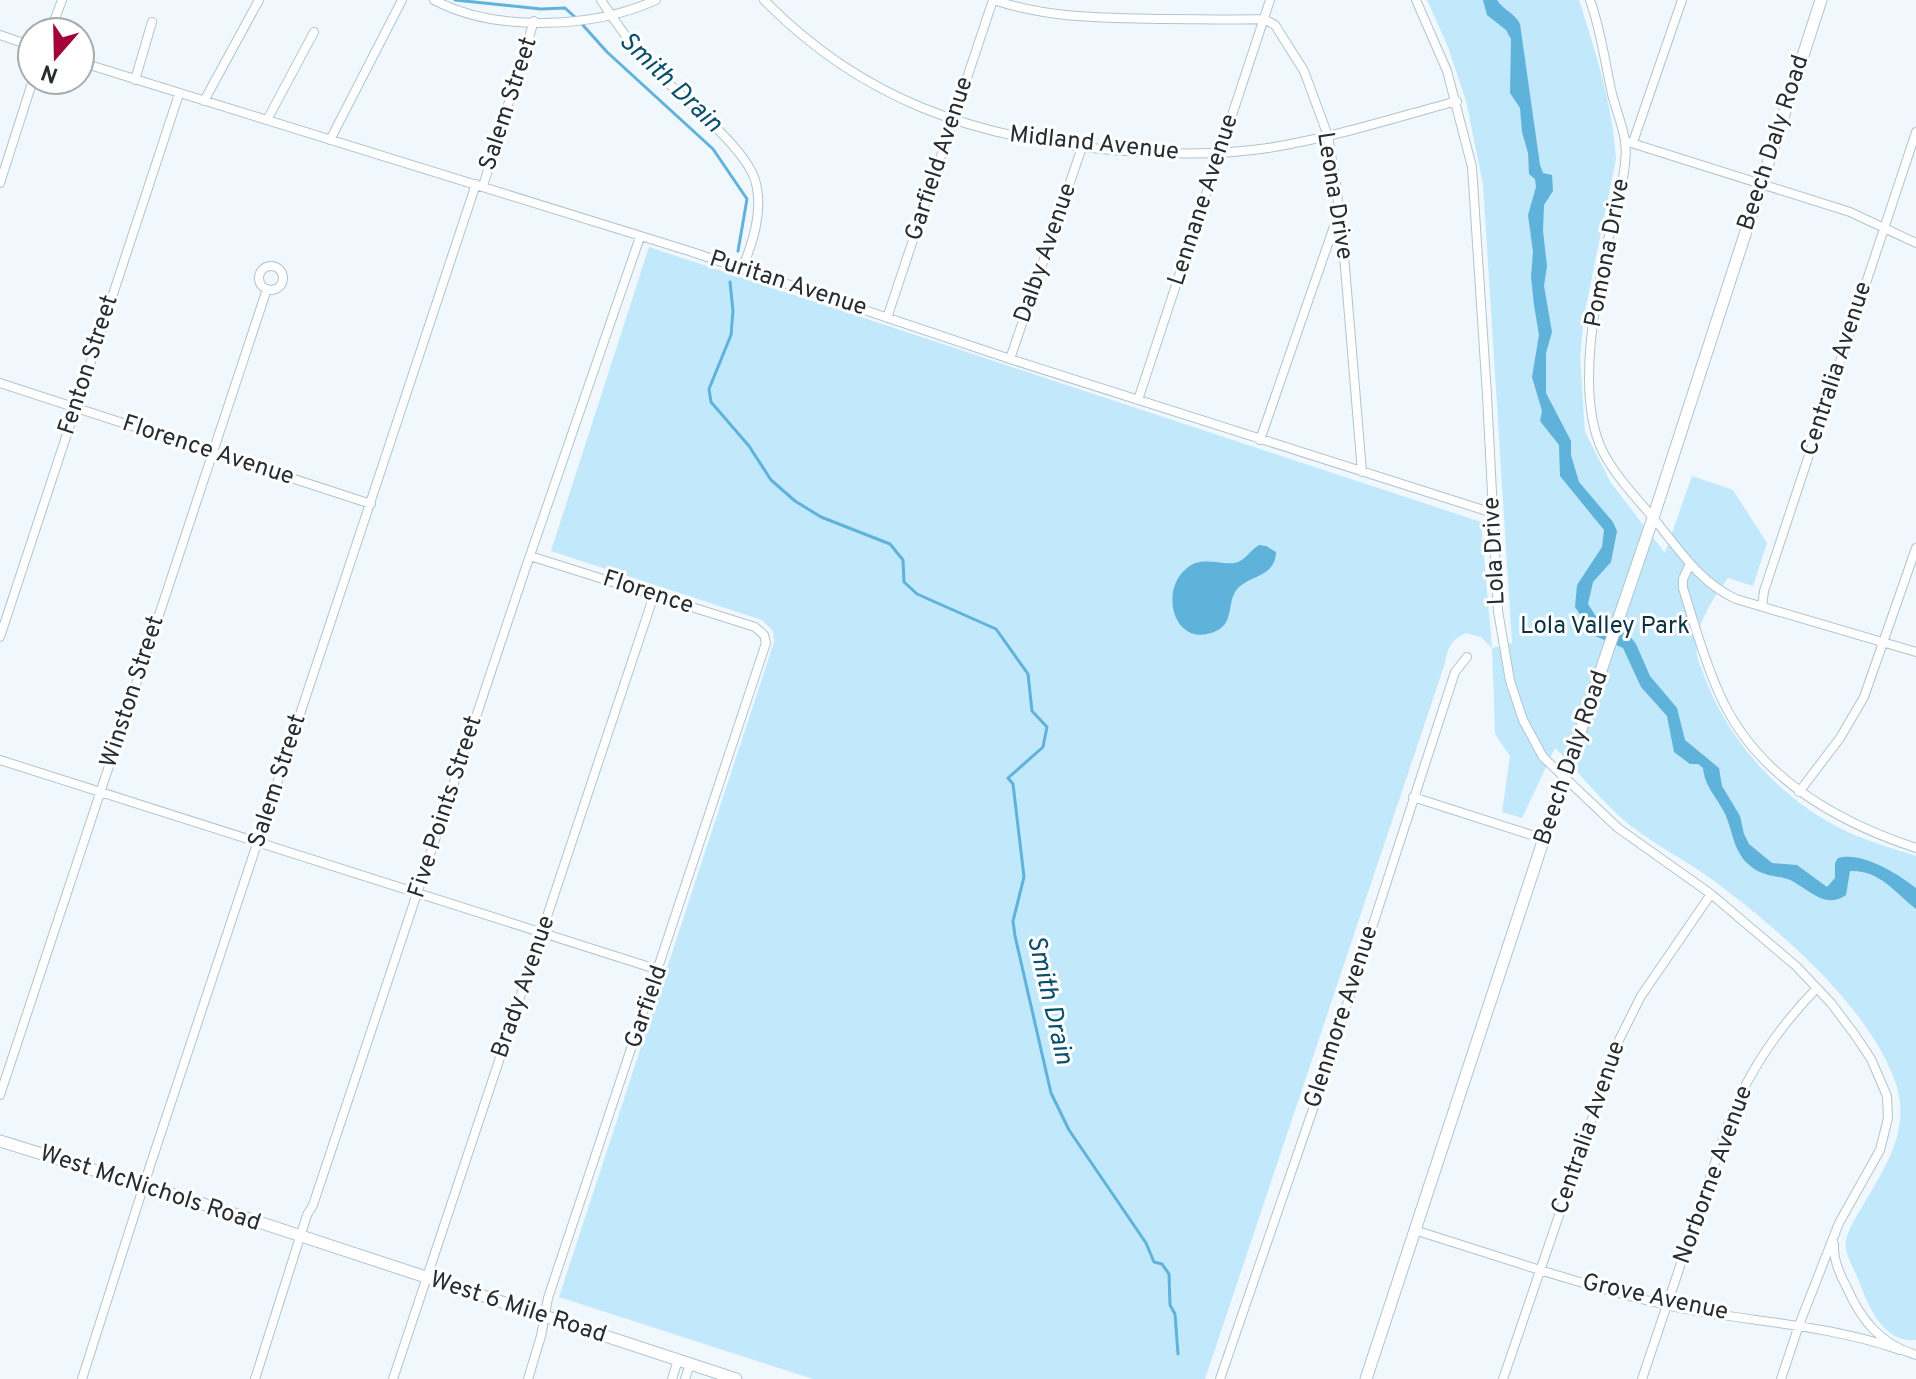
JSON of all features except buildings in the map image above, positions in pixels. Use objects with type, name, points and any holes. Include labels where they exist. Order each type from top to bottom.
[{"type":"main road","name":"Beech Daly Road","points":[[1366,1379],[1653,518],[1821,0]]},
{"type":"main road","name":"West McNichols Road","points":[[0,1141],[301,1237]]},
{"type":"main road","name":"West 6 Mile Road","points":[[301,1237],[736,1379]]},
{"type":"street","points":[[204,101],[259,0]]},
{"type":"street","points":[[330,140],[402,0]]},
{"type":"street","points":[[434,0],[477,16],[574,23],[656,0]]},
{"type":"street","points":[[601,0],[650,65],[735,147],[751,170],[757,189],[758,208],[752,241],[742,269]]},
{"type":"street","name":"Midland Avenue","points":[[764,0],[804,38],[863,80],[912,105],[953,121],[1017,138],[1163,154],[1220,153],[1268,148],[1328,136],[1457,101]]},
{"type":"street","points":[[994,0],[1029,11],[1091,18],[1264,19]]},
{"type":"street","name":"Garfield Avenue","points":[[887,318],[994,0]]},
{"type":"street","name":"Lennane Avenue","points":[[1138,400],[1270,0]]},
{"type":"street","name":"Lola Drive","points":[[1416,0],[1434,37],[1457,101],[1469,150],[1474,184],[1498,611],[1510,681],[1523,720],[1543,757],[1564,779],[1624,833],[1711,894],[1776,947],[1817,988],[1846,1021],[1871,1059],[1884,1087],[1888,1108],[1880,1150],[1837,1230],[1781,1379]]},
{"type":"street","name":"Pomona Drive","points":[[1590,0],[1610,87],[1629,142],[1597,291],[1591,345],[1591,405],[1603,451],[1615,472],[1690,564]]},
{"type":"street","points":[[1682,0],[1629,142],[1850,212],[1916,243]]},
{"type":"street","name":"Leona Drive","points":[[1264,19],[1275,25],[1304,71],[1328,136],[1345,267],[1362,472]]},
{"type":"street","name":"Salem Street","points":[[82,1379],[258,841],[534,21]]},
{"type":"street","points":[[135,80],[152,22]]},
{"type":"street","points":[[267,120],[314,32]]},
{"type":"street","name":"Puritan Avenue","points":[[96,67],[479,185],[1493,513]]},
{"type":"street","name":"Fenton Street","points":[[0,637],[179,94]]},
{"type":"street","points":[[0,183],[28,96]]},
{"type":"street","name":"Centralia Avenue","points":[[1762,606],[1764,591],[1916,132]]},
{"type":"street","name":"Dalby Avenue","points":[[1010,359],[1082,147]]},
{"type":"street","points":[[1260,440],[1338,215]]},
{"type":"street","name":"Five Points Street","points":[[255,1379],[640,237]]},
{"type":"street","name":"Winston Street","points":[[0,1095],[267,289]]},
{"type":"street","name":"Florence Avenue","points":[[0,383],[371,504]]},
{"type":"street","points":[[1799,792],[1834,747],[1858,708],[1885,643],[1916,548]]},
{"type":"street","name":"Florence","points":[[530,556],[755,627],[764,635]]},
{"type":"street","points":[[1916,652],[1721,592],[1690,564],[1683,579],[1683,588],[1719,693],[1755,749],[1799,792],[1850,823],[1916,848]]},
{"type":"street","name":"Brady Avenue","points":[[393,1379],[654,595]]},
{"type":"street","name":"Garfield","points":[[528,1379],[554,1281],[766,649],[764,635]]},
{"type":"street","name":"Glenmore Avenue","points":[[1220,1379],[1312,1112],[1455,672],[1467,657]]},
{"type":"street","points":[[0,760],[659,970]]},
{"type":"street","points":[[1413,797],[1544,839]]},
{"type":"street","name":"Centralia Avenue","points":[[1503,1379],[1619,1040],[1641,996],[1711,894]]},
{"type":"street","name":"Norborne Avenue","points":[[1642,1379],[1743,1088],[1774,1035],[1817,988]]},
{"type":"street","name":"Grove Avenue","points":[[1414,1230],[1539,1270],[1667,1305],[1799,1325],[1900,1350]]},
{"type":"street","points":[[1837,1230],[1834,1249],[1836,1262],[1862,1319],[1900,1350],[1916,1355]]},
{"type":"street","points":[[672,1379],[684,1362]]},
{"type":"street","points":[[684,1362],[685,1379]]},
{"type":"green space","name":"Lola Valley Park","points":[[1427,0],[1579,0],[1607,98],[1616,159],[1584,316],[1580,358],[1585,432],[1611,483],[1665,553],[1692,476],[1733,490],[1767,543],[1753,586],[1728,578],[1701,624],[1697,655],[1714,700],[1753,759],[1787,793],[1825,820],[1847,831],[1916,856],[1916,1340],[1893,1335],[1876,1318],[1846,1249],[1851,1227],[1887,1163],[1898,1133],[1900,1117],[1896,1084],[1866,1027],[1820,972],[1794,947],[1706,875],[1631,826],[1555,748],[1522,818],[1502,812],[1510,756],[1495,734],[1492,648],[1512,643],[1483,184],[1466,101],[1448,47]]},
{"type":"green space","points":[[649,247],[1481,522],[1492,648],[1481,637],[1466,633],[1449,648],[1205,1379],[813,1379],[559,1297],[774,642],[773,631],[762,620],[551,551]]},
{"type":"water","points":[[1483,0],[1497,0],[1520,24],[1540,165],[1543,173],[1552,175],[1553,191],[1544,205],[1543,231],[1547,266],[1544,286],[1552,332],[1546,353],[1546,393],[1571,441],[1571,455],[1579,482],[1617,531],[1611,562],[1593,582],[1588,604],[1597,618],[1629,635],[1636,644],[1650,676],[1677,708],[1685,740],[1719,768],[1722,786],[1740,816],[1749,844],[1772,863],[1797,865],[1827,887],[1835,878],[1838,858],[1868,861],[1916,888],[1916,909],[1886,883],[1870,874],[1850,871],[1846,895],[1827,900],[1792,881],[1761,873],[1748,864],[1738,851],[1703,768],[1690,764],[1674,752],[1667,716],[1641,687],[1623,648],[1588,633],[1588,626],[1575,607],[1577,585],[1602,547],[1604,530],[1560,476],[1559,445],[1540,421],[1542,411],[1532,377],[1539,335],[1531,277],[1533,252],[1528,215],[1536,187],[1535,179],[1529,174],[1520,108],[1510,93],[1511,39],[1506,30],[1487,15]]},
{"type":"water","points":[[1259,545],[1276,552],[1275,560],[1268,570],[1235,592],[1223,626],[1203,635],[1191,633],[1182,626],[1176,616],[1173,591],[1178,578],[1187,568],[1198,562],[1235,563]]},
{"type":"waterway","name":"Smith Drain","points":[[455,0],[541,9],[565,8],[576,18]]},
{"type":"waterway","name":"Smith Drain","points":[[581,23],[607,52],[713,149],[747,199],[738,251]]},
{"type":"waterway","name":"Smith Drain","points":[[730,282],[733,311],[731,335],[709,389],[711,402],[749,446],[771,480],[795,501],[821,517],[890,544],[903,560],[904,582],[917,594],[996,629],[1028,674],[1032,711],[1047,727],[1043,747],[1008,778],[1013,784],[1024,877],[1013,921],[1015,936],[1051,1093],[1069,1130],[1146,1243],[1154,1262],[1162,1264],[1169,1274],[1170,1305],[1175,1314],[1178,1354]]}]
